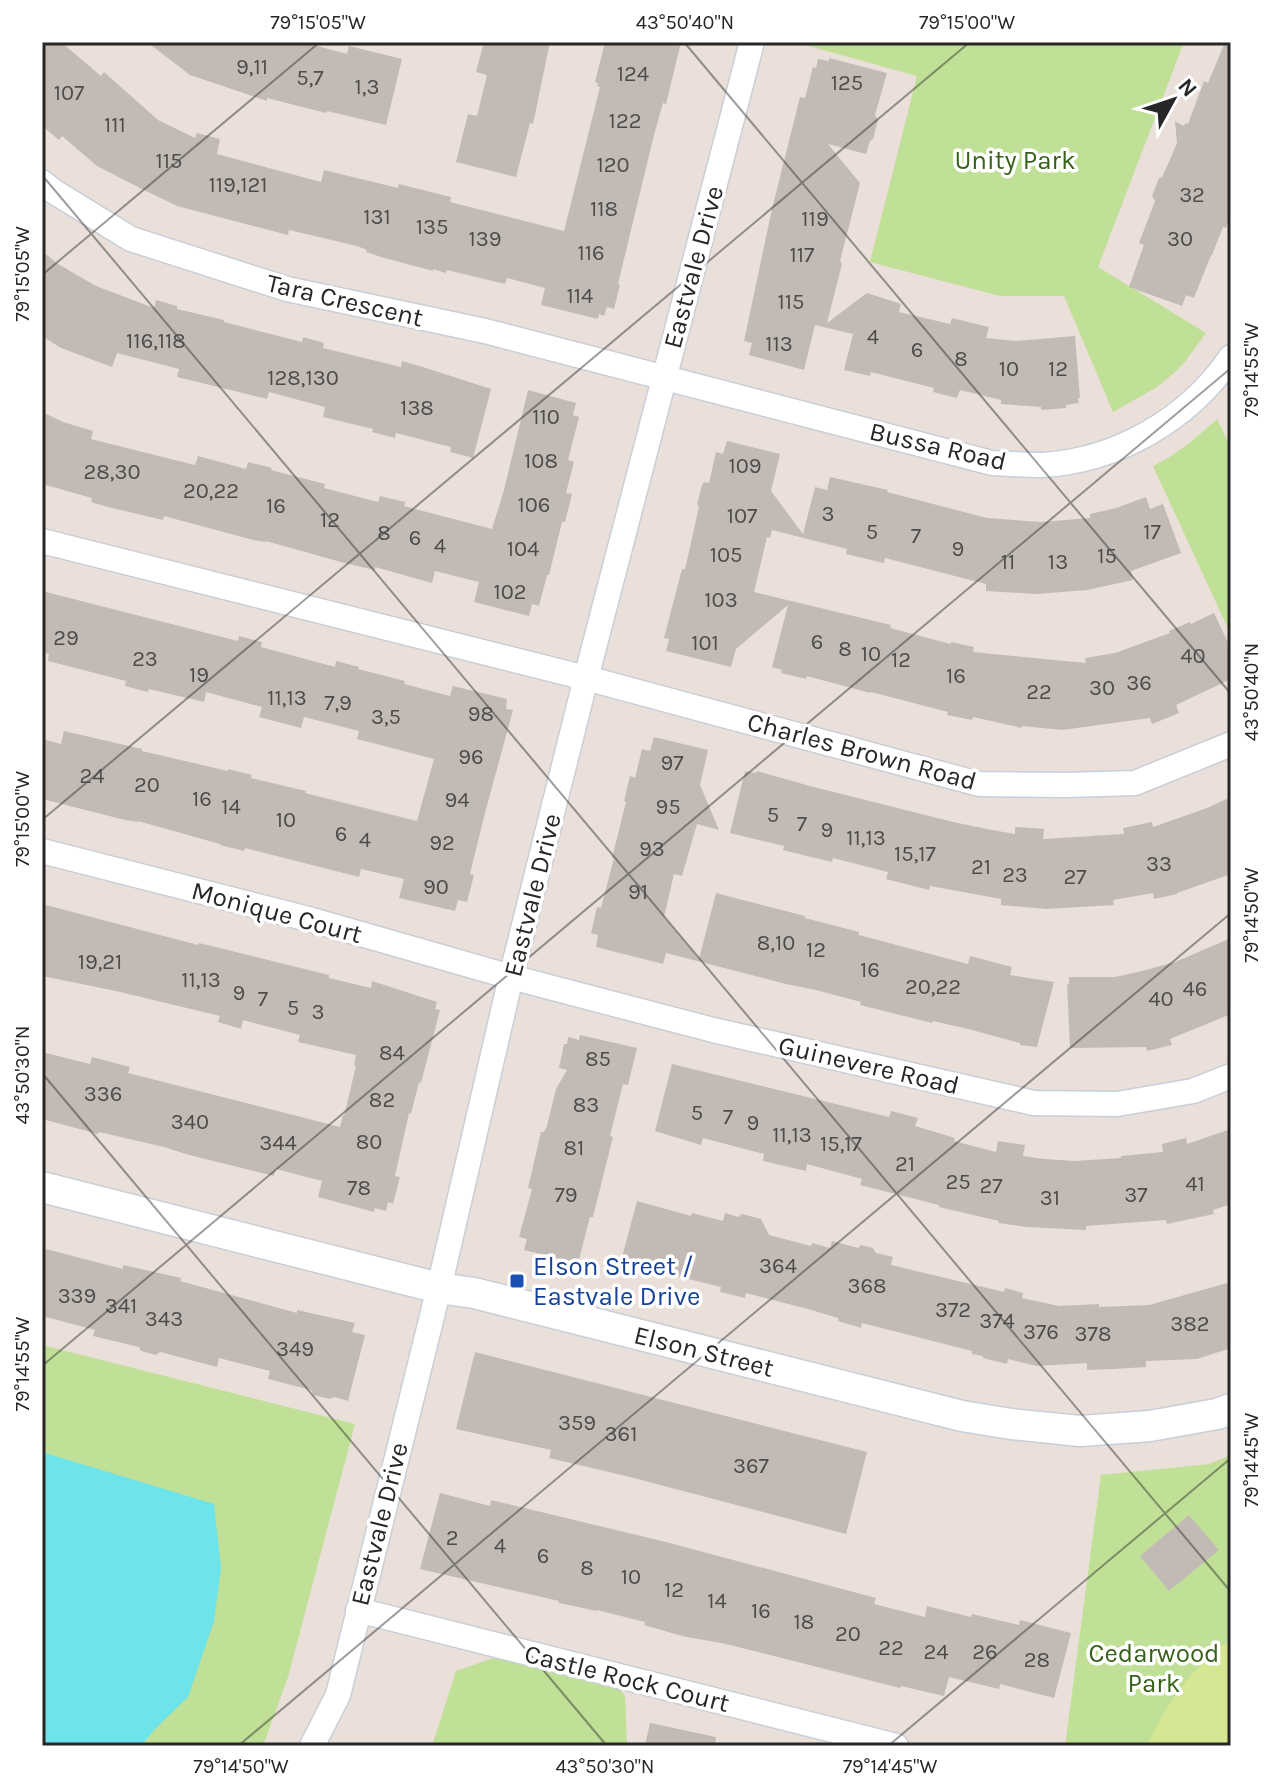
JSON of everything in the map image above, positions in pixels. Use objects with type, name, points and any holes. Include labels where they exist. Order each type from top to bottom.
[{"type":"street","name":"Eastvale Drive","points":[[312,1746],[338,1695],[439,1288],[511,977],[752,42]]},
{"type":"street","name":"Tara Crescent","points":[[42,182],[131,239],[228,272],[287,289],[485,331],[664,377]]},
{"type":"street","name":"Bussa Road","points":[[664,377],[992,463],[1045,465],[1097,455],[1145,435],[1189,405],[1208,387],[1231,357]]},
{"type":"street","points":[[42,541],[586,678]]},
{"type":"street","name":"Charles Brown Road","points":[[586,678],[979,784],[1135,783],[1231,744]]},
{"type":"street","name":"Monique Court","points":[[42,851],[312,920],[511,977]]},
{"type":"street","name":"Guinevere Road","points":[[511,977],[713,1030],[1034,1103],[1117,1104],[1193,1091],[1231,1076]]},
{"type":"street","name":"Elson Street","points":[[42,1187],[962,1416],[1080,1431],[1150,1426],[1231,1409]]},
{"type":"street","name":"Castle Rock Court","points":[[358,1610],[896,1746]]},
{"type":"green space","name":"Unity Park","points":[[794,42],[1184,42],[1098,267],[1206,333],[1184,363],[1157,387],[1113,412],[1064,296],[1000,296],[870,262],[917,76]]},
{"type":"green space","points":[[1217,419],[1231,448],[1231,635],[1153,466],[1179,451]]},
{"type":"green space","points":[[42,1345],[355,1424],[288,1677],[263,1746],[42,1746]]},
{"type":"green space","name":"Cedarwood Park","points":[[1231,1455],[1231,1746],[1065,1746],[1101,1475],[1209,1464]]},
{"type":"green space","points":[[1231,1640],[1231,1746],[1147,1746],[1162,1716],[1192,1674]]},
{"type":"green space","points":[[522,1648],[597,1660],[625,1696],[627,1746],[432,1746],[456,1671]]},
{"type":"water","points":[[42,1452],[214,1504],[221,1568],[214,1621],[188,1697],[141,1746],[42,1746]]},
{"type":"building","points":[[42,42],[61,42],[101,76],[104,72],[158,120],[195,138],[197,133],[220,139],[217,154],[321,182],[324,170],[398,188],[399,184],[451,197],[450,202],[564,231],[600,87],[595,82],[605,42],[681,42],[666,104],[663,103],[654,135],[614,309],[607,307],[604,316],[599,314],[598,319],[541,305],[545,288],[507,278],[505,284],[447,270],[446,273],[433,271],[381,257],[357,246],[289,230],[288,235],[177,206],[142,189],[97,166],[62,136],[59,140],[42,126]]},
{"type":"building","points":[[147,42],[302,42],[347,54],[349,46],[402,59],[386,125],[267,98],[267,101],[190,75]]},
{"type":"building","points":[[484,42],[550,42],[533,124],[530,123],[516,177],[456,162],[468,114],[477,116],[487,75],[476,72]]},
{"type":"building","points":[[1225,42],[1231,42],[1231,214],[1194,298],[1186,295],[1182,306],[1129,287],[1144,245],[1139,243],[1155,201],[1152,196],[1177,143],[1175,121],[1184,126],[1188,124],[1204,81],[1208,83]]},
{"type":"building","points":[[829,58],[887,73],[875,115],[878,120],[866,154],[828,144],[860,183],[827,323],[867,293],[901,304],[899,312],[950,324],[952,318],[989,327],[986,338],[1016,341],[1075,336],[1079,403],[1066,405],[1066,408],[1041,410],[1041,407],[1001,404],[1001,400],[960,390],[957,398],[933,392],[934,388],[871,372],[870,376],[844,370],[853,334],[815,325],[804,370],[749,355],[752,343],[744,341],[800,97],[805,98],[818,59],[829,61]]},
{"type":"building","points":[[42,251],[96,286],[154,308],[156,300],[177,306],[177,309],[302,342],[303,337],[324,343],[323,348],[401,367],[402,361],[491,389],[473,458],[450,452],[451,447],[396,433],[395,438],[372,432],[373,429],[323,417],[325,407],[269,392],[267,399],[177,377],[179,369],[117,353],[112,367],[61,348],[42,336]]},
{"type":"building","points":[[528,390],[576,403],[573,415],[579,417],[568,460],[574,462],[566,493],[572,494],[565,522],[562,522],[539,606],[532,604],[529,616],[474,602],[479,582],[435,571],[432,583],[164,516],[163,520],[108,507],[91,502],[92,498],[42,484],[42,412],[93,431],[91,439],[195,465],[198,456],[246,469],[248,462],[325,484],[324,488],[378,502],[380,496],[405,502],[404,506],[492,529]]},
{"type":"building","points":[[727,441],[780,454],[771,491],[803,534],[815,487],[827,490],[830,477],[987,518],[1041,522],[1090,518],[1090,514],[1146,497],[1150,509],[1163,504],[1181,553],[1131,571],[1133,580],[1087,590],[1036,594],[986,591],[986,584],[885,558],[884,563],[846,554],[847,549],[772,530],[770,538],[767,537],[754,592],[891,625],[890,628],[951,644],[974,647],[973,652],[1086,663],[1085,658],[1115,653],[1214,613],[1231,649],[1231,679],[1176,705],[1179,713],[1152,724],[1150,718],[1062,730],[1022,728],[973,717],[972,720],[947,715],[948,712],[871,692],[807,676],[806,679],[781,673],[782,670],[772,667],[788,605],[736,649],[731,667],[666,651],[669,639],[664,638],[682,569],[685,569],[702,485],[709,483],[716,452],[723,454]]},
{"type":"building","points":[[42,591],[238,641],[239,636],[262,642],[261,647],[335,667],[336,661],[450,696],[453,686],[507,699],[506,709],[513,710],[470,874],[474,875],[467,902],[458,900],[455,911],[399,898],[404,879],[361,869],[359,877],[42,799],[42,739],[61,744],[64,731],[252,775],[251,778],[417,821],[434,759],[357,739],[359,731],[304,717],[301,728],[259,717],[262,707],[206,692],[204,702],[149,689],[148,692],[125,686],[126,681],[48,661],[49,654],[42,652]]},
{"type":"building","points":[[654,737],[708,750],[700,785],[719,830],[697,824],[682,876],[674,874],[664,917],[699,959],[716,893],[968,964],[970,956],[1012,967],[1010,975],[1054,982],[1037,1047],[860,1005],[861,1002],[666,953],[663,964],[596,947],[598,935],[591,933],[614,858],[630,776],[635,778],[642,749],[650,751]]},
{"type":"building","points":[[745,771],[757,771],[992,830],[1015,834],[1015,827],[1044,829],[1043,839],[1124,834],[1123,828],[1152,822],[1153,827],[1231,797],[1231,874],[1154,899],[1153,893],[1113,900],[1114,905],[1046,909],[1001,905],[1001,899],[930,886],[929,890],[886,879],[888,872],[833,858],[832,862],[807,856],[783,850],[784,846],[730,833]]},
{"type":"building","points":[[42,904],[371,988],[372,981],[437,1002],[435,1009],[440,1010],[421,1083],[409,1113],[395,1176],[400,1177],[393,1204],[388,1202],[386,1211],[375,1208],[374,1212],[318,1197],[322,1181],[276,1169],[274,1176],[42,1119],[42,1052],[90,1064],[92,1057],[130,1067],[128,1073],[340,1127],[356,1055],[298,1042],[300,1035],[243,1020],[241,1029],[218,1022],[220,1016],[42,976]]},
{"type":"building","points":[[1231,938],[1231,1014],[1170,1039],[1172,1045],[1147,1051],[1146,1047],[1070,1048],[1069,977],[1115,977],[1142,971],[1175,962]]},
{"type":"building","points":[[580,1035],[637,1048],[628,1085],[623,1084],[593,1217],[590,1217],[578,1263],[524,1250],[527,1239],[519,1237],[532,1189],[528,1188],[541,1132],[547,1126],[556,1089],[567,1070],[559,1068],[564,1044],[567,1044],[568,1037],[579,1040]]},
{"type":"building","points":[[672,1064],[889,1117],[891,1111],[918,1118],[915,1126],[996,1152],[998,1141],[1025,1145],[1023,1156],[1044,1159],[1074,1161],[1163,1152],[1162,1144],[1186,1138],[1187,1144],[1231,1129],[1231,1204],[1213,1210],[1214,1214],[1167,1224],[1166,1220],[1086,1226],[1086,1230],[998,1223],[860,1185],[862,1179],[807,1164],[806,1171],[763,1161],[764,1154],[703,1138],[701,1145],[655,1131]]},
{"type":"building","points":[[637,1201],[723,1221],[725,1213],[738,1217],[742,1214],[761,1219],[769,1235],[811,1246],[812,1243],[830,1248],[832,1241],[858,1248],[861,1245],[893,1257],[891,1265],[1004,1292],[1005,1288],[1023,1293],[1022,1298],[1059,1306],[1149,1305],[1231,1282],[1231,1348],[1197,1359],[1146,1361],[1146,1367],[1087,1370],[1087,1363],[1037,1366],[1008,1359],[1007,1364],[972,1354],[972,1351],[862,1323],[861,1328],[808,1309],[746,1293],[745,1298],[720,1292],[721,1287],[632,1265],[634,1260],[622,1257]]},
{"type":"building","points":[[42,1248],[123,1269],[123,1265],[181,1278],[180,1281],[297,1313],[297,1310],[355,1323],[352,1332],[365,1335],[348,1401],[313,1395],[311,1390],[268,1379],[270,1371],[219,1358],[217,1367],[160,1352],[156,1355],[141,1351],[139,1347],[93,1336],[95,1330],[42,1316]]},
{"type":"building","points":[[475,1352],[867,1452],[846,1534],[549,1458],[551,1450],[456,1429]]},
{"type":"building","points":[[440,1493],[490,1506],[491,1500],[666,1542],[876,1598],[874,1604],[925,1617],[927,1606],[1019,1625],[1020,1620],[1071,1633],[1054,1698],[1000,1684],[999,1689],[949,1677],[944,1696],[900,1688],[726,1644],[682,1636],[644,1625],[645,1622],[597,1610],[420,1569]]},
{"type":"building","points":[[1189,1515],[1219,1550],[1169,1591],[1140,1556]]},
{"type":"building","points":[[650,1723],[716,1737],[715,1746],[645,1746]]},
{"type":"place","name":"Elson Street / Eastvale Drive","points":[[517,1281]]}]
